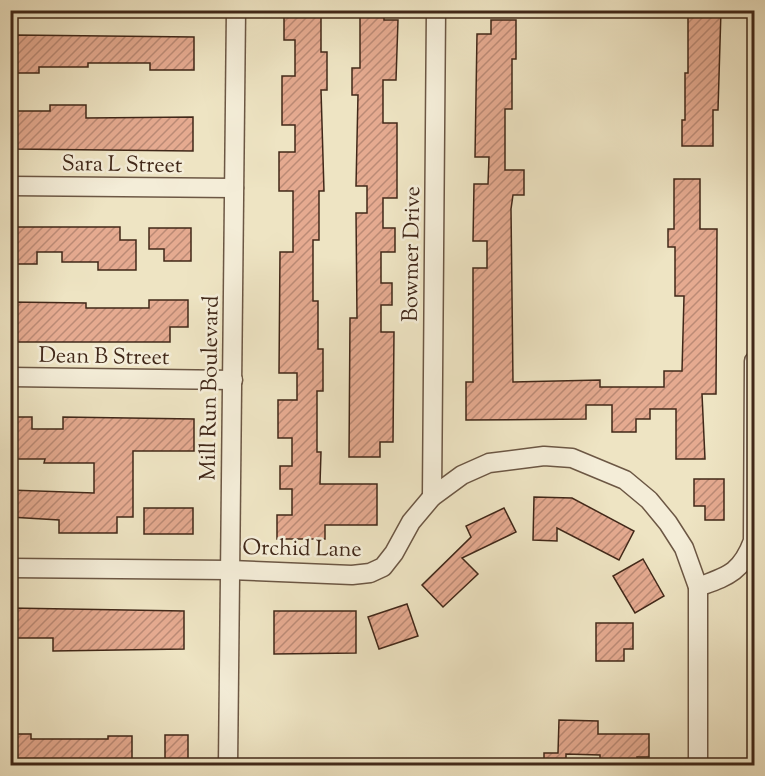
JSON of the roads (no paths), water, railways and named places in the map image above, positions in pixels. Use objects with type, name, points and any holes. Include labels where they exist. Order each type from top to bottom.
[{"type":"street","name":"Mill Run Boulevard","points":[[228,765],[236,10]]},
{"type":"street","name":"Bowmer Drive","points":[[432,497],[436,10]]},
{"type":"street","name":"Sara L Street","points":[[10,186],[234,188]]},
{"type":"street","points":[[698,586],[728,576],[745,561],[753,541],[754,361]]},
{"type":"street","name":"Dean B Street","points":[[10,377],[233,380]]},
{"type":"street","name":"Orchid Lane","points":[[10,568],[370,573],[383,567],[394,553],[411,522],[432,497],[462,475],[489,463],[544,456],[582,462],[625,480],[649,500],[684,548],[698,586],[698,765]]}]
